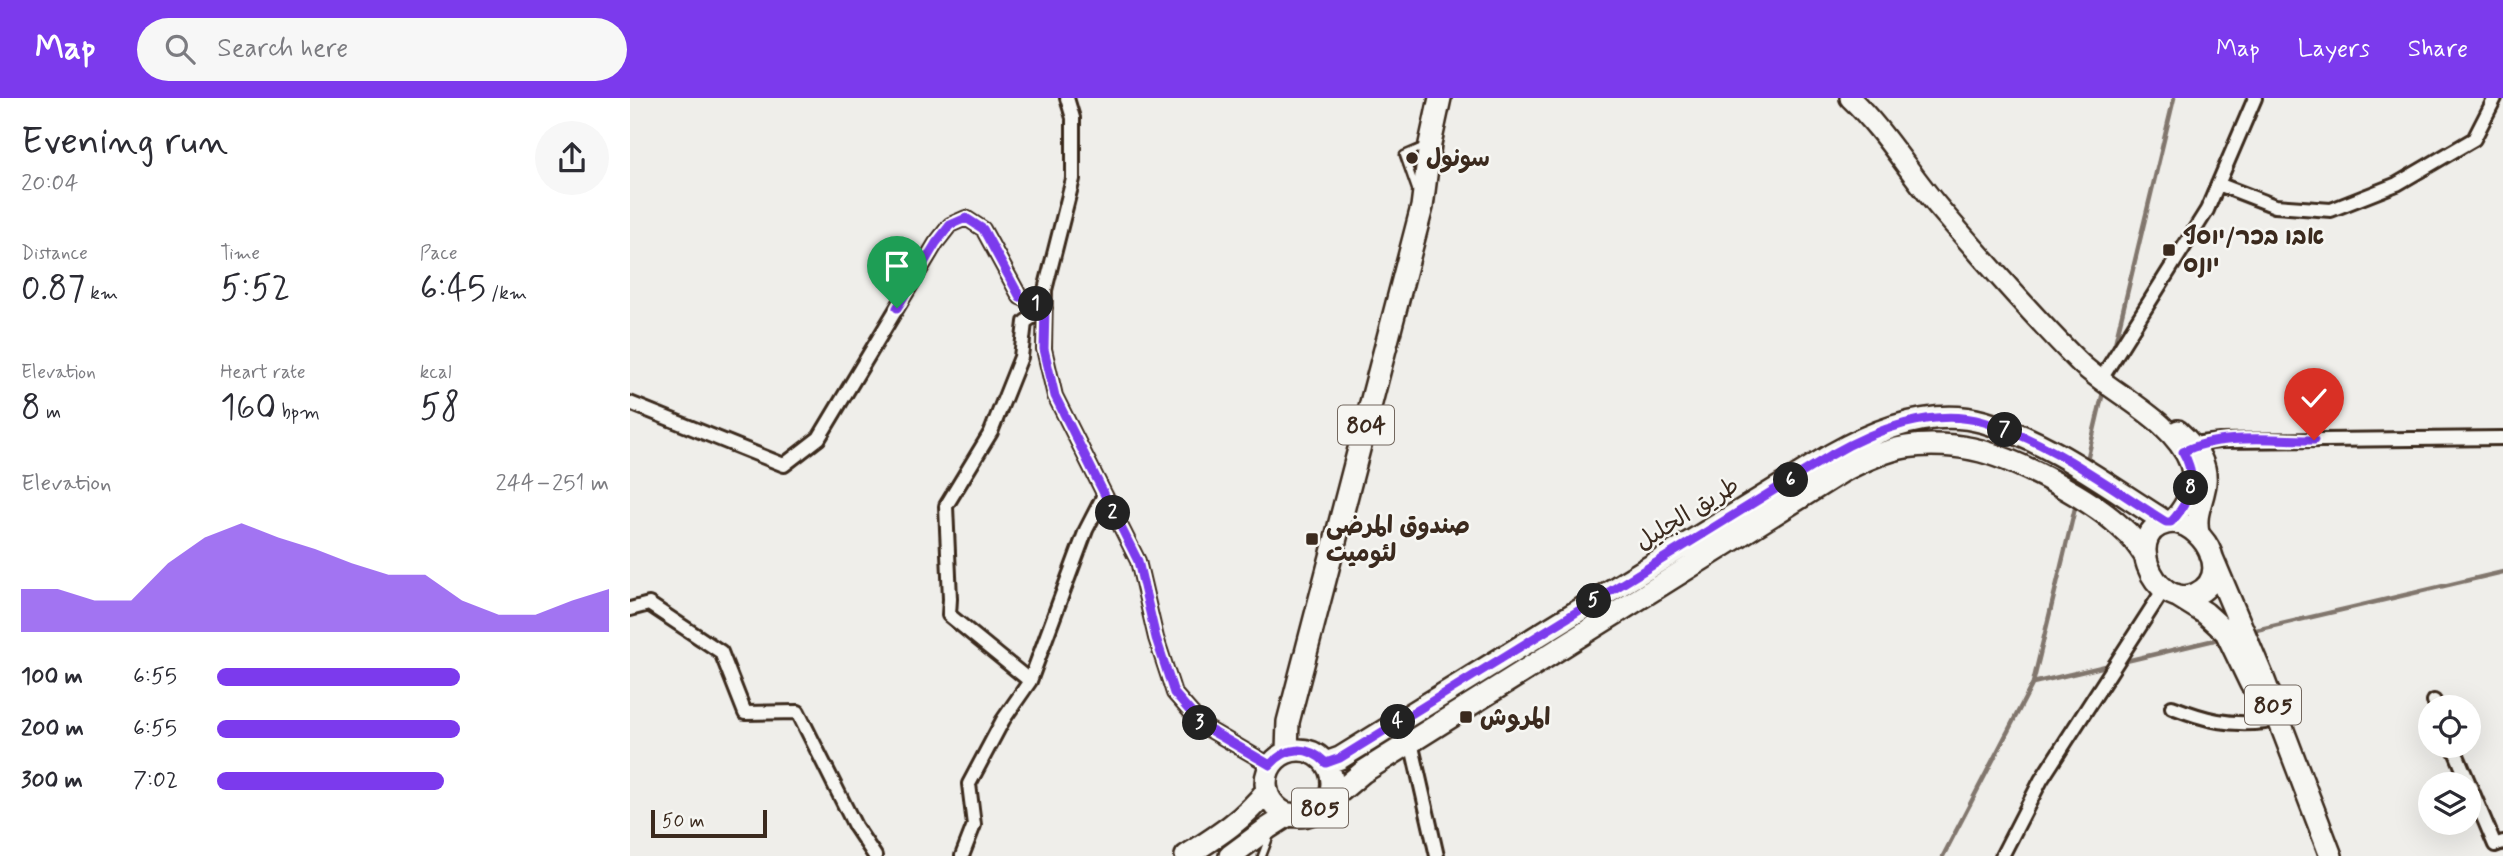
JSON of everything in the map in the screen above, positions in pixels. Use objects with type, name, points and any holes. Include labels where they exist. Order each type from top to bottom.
[{"type":"main road","name":"804","points":[[1279,758],[1422,207],[1430,144],[1440,98]]},
{"type":"main road","name":"طريق الجليل","points":[[1326,763],[1340,758],[1831,455],[1878,430],[1908,422],[1947,418],[1982,421],[2028,439],[2058,455],[2169,522]]},
{"type":"main road","name":"طريق الجليل","points":[[1325,804],[1363,772],[1841,471],[1869,458],[1907,447],[1944,445],[1981,451],[2058,485],[2094,506],[2120,525],[2146,557]]},
{"type":"main road","name":"805","points":[[2169,522],[2185,524],[2199,533],[2208,545],[2263,678],[2330,856]]},
{"type":"main road","points":[[2146,557],[2150,533],[2169,522]]},
{"type":"main road","points":[[2170,592],[2194,595],[2203,588],[2211,575],[2211,555]]},
{"type":"main road","name":"805","points":[[2146,557],[2151,573],[2170,592],[2205,613],[2226,632],[2251,686],[2316,856]]},
{"type":"main road","name":"805","points":[[1230,856],[1282,819],[1306,816],[1325,804],[1332,783],[1326,763],[1308,750],[1279,758],[1266,775],[1267,790],[1282,819]]},
{"type":"main road","name":"805","points":[[1186,856],[1230,828],[1267,790]]},
{"type":"street","points":[[1067,98],[1073,118],[1073,179],[1045,290],[1044,349],[1055,396],[1138,561],[1156,638],[1174,693],[1203,726],[1279,758]]},
{"type":"street","points":[[1850,98],[1868,116],[1940,209],[2079,362],[2135,403],[2204,460],[2204,496],[2197,512],[2199,533]]},
{"type":"street","points":[[2101,379],[2207,210],[2255,98]]},
{"type":"street","points":[[2218,184],[2276,206],[2331,211],[2397,184],[2474,139],[2495,98]]},
{"type":"street","points":[[630,403],[784,465],[819,438],[936,243],[950,225],[966,218],[983,229],[1020,297],[1045,308]]},
{"type":"street","points":[[1030,681],[948,615],[950,599],[946,506],[991,432],[1021,357],[1025,322],[1045,308]]},
{"type":"street","points":[[2188,449],[2220,441],[2503,438]]},
{"type":"street","points":[[2169,522],[2183,506],[2190,492],[2188,449]]},
{"type":"street","points":[[962,856],[974,825],[970,784],[1003,720],[1030,681],[1086,530],[1104,495]]},
{"type":"street","points":[[2002,856],[2041,780],[2170,592]]},
{"type":"street","points":[[630,609],[649,604],[721,652],[745,713],[798,712],[855,826],[874,856]]},
{"type":"street","points":[[2172,707],[2207,720],[2238,725],[2265,722]]},
{"type":"street","points":[[1411,742],[1437,856]]},
{"type":"street","points":[[2458,758],[2495,845],[2503,842]]},
{"type":"lane","points":[[1262,856],[1282,819]]},
{"type":"waterway","points":[[2113,352],[2174,98]]},
{"type":"waterway","points":[[2086,465],[2104,388]]},
{"type":"waterway","points":[[1943,856],[2033,683],[2076,504]]},
{"type":"waterway","points":[[2252,631],[2503,572]]},
{"type":"waterway","points":[[2122,662],[2223,638]]},
{"type":"waterway","points":[[2033,683],[2110,665]]},
{"type":"place","name":"سونول","points":[[1412,158]]},
{"type":"place","name":"אבו בכר/יוסף יונס","points":[[2169,250]]},
{"type":"place","name":"صندوق المرضى لئوميت","points":[[1312,539]]},
{"type":"place","name":"المروش","points":[[1466,717]]},
{"type":"route","points":[[897,308],[936,243],[950,225],[966,218],[983,229],[1020,297],[1045,308],[1044,349],[1055,396],[1138,561],[1156,638],[1174,693],[1203,726],[1270,765],[1287,751],[1297,749],[1308,750],[1326,763],[1340,758],[1831,455],[1878,430],[1908,422],[1947,418],[1982,421],[2028,439],[2058,455],[2166,522],[2171,522],[2177,516],[2190,492],[2190,464],[2183,452],[2201,443],[2220,441],[2314,440]]}]
